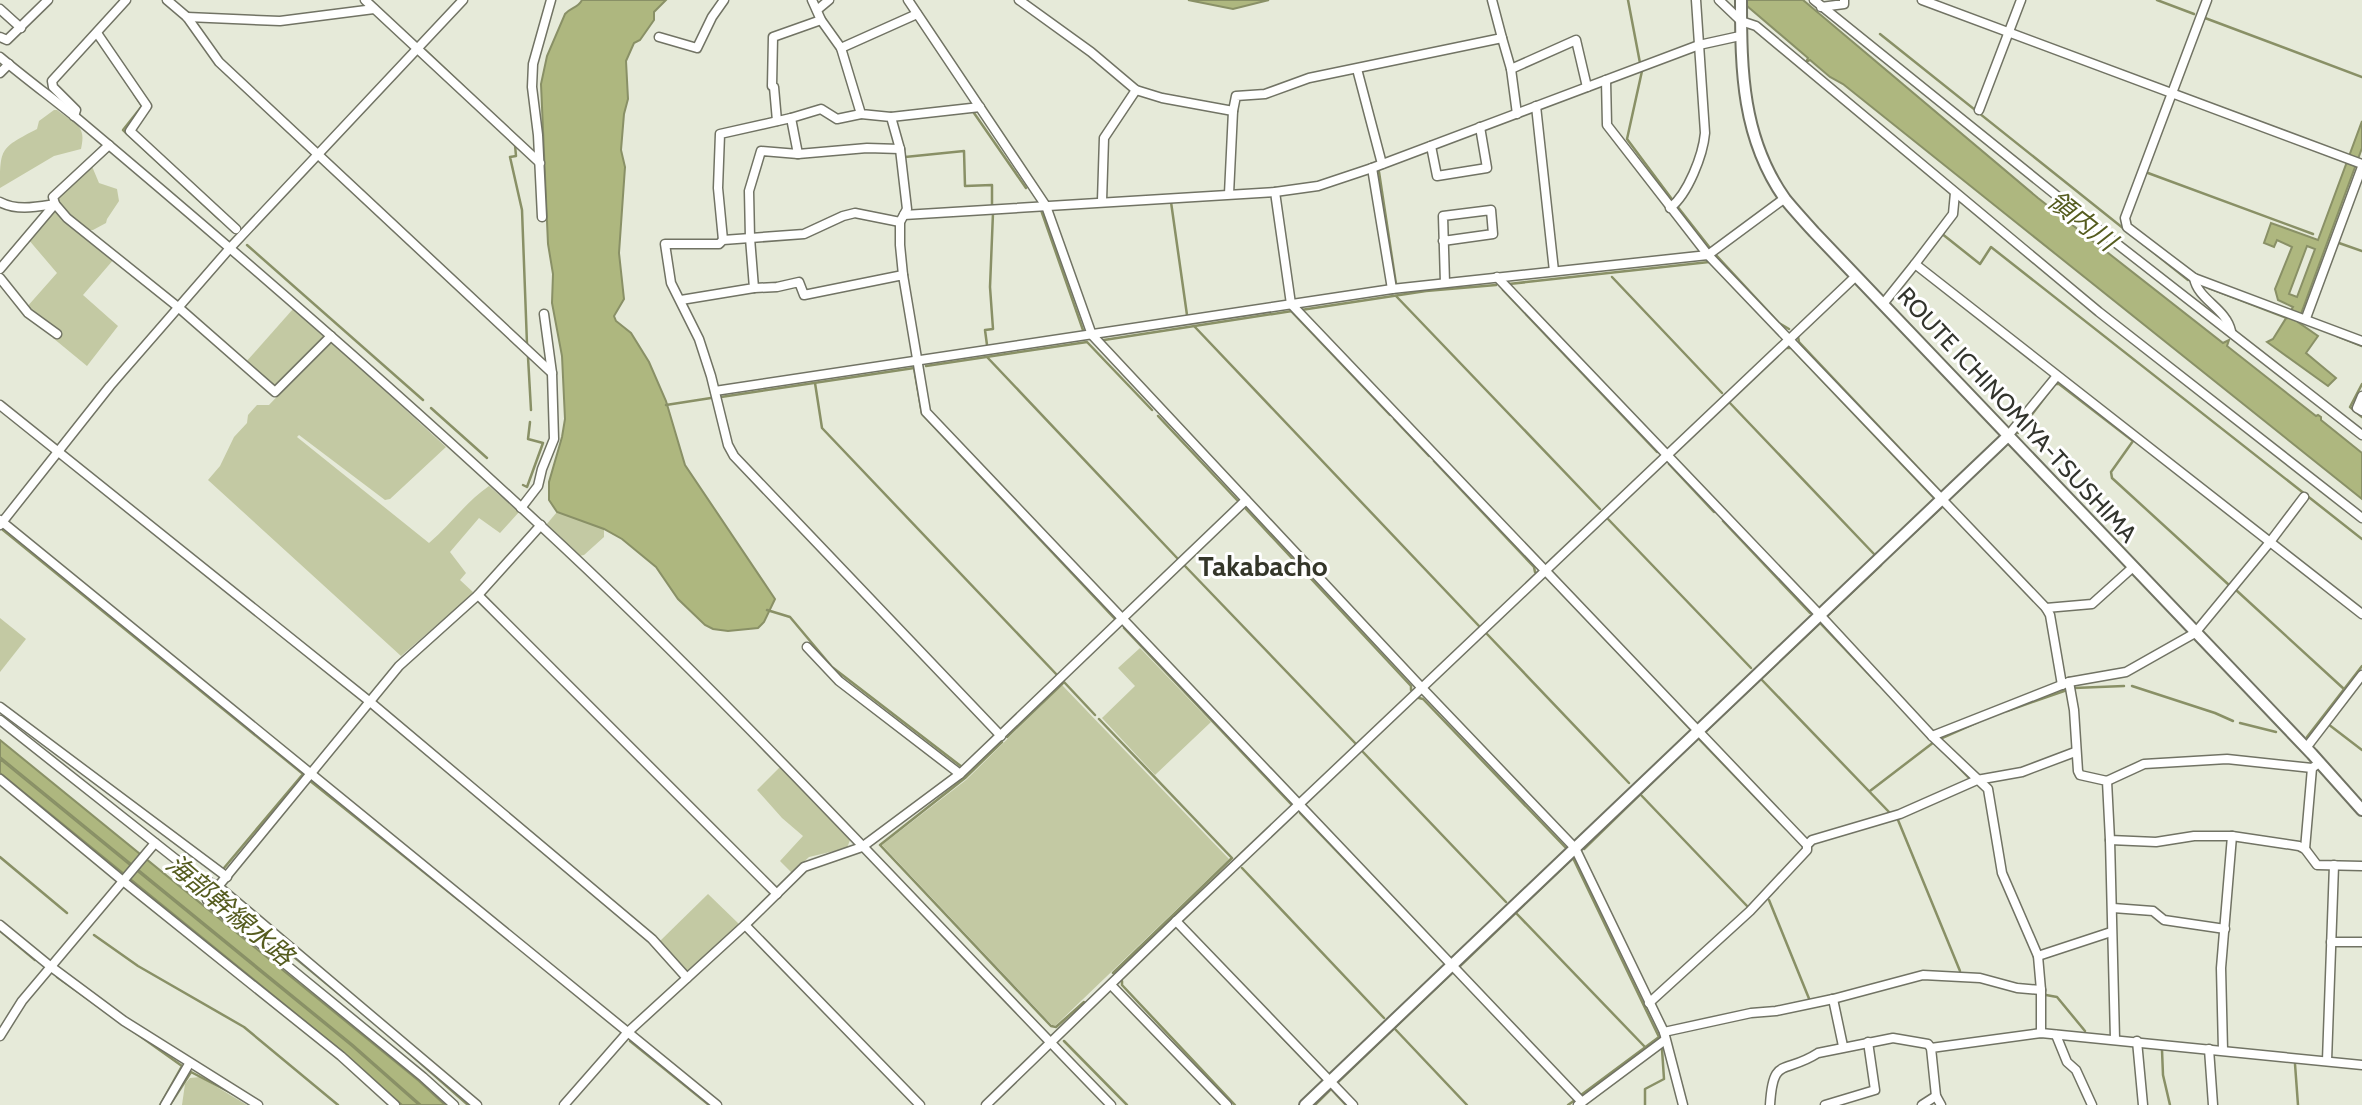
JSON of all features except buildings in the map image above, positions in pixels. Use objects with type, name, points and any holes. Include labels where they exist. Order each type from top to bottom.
[{"type":"main road","name":"ROUTE ICHINOMIYA-TSUSHIMA","points":[[1741,11],[1743,90],[1752,131],[1766,166],[1785,198],[2007,438],[2306,748],[2316,766],[2362,810]]},
{"type":"main road","points":[[1305,1105],[2007,438]]},
{"type":"street","points":[[0,37],[7,40],[48,0]]},
{"type":"street","points":[[74,116],[76,110],[53,87],[52,81],[125,0]]},
{"type":"street","points":[[167,0],[187,17],[219,62],[552,373]]},
{"type":"street","points":[[365,0],[540,163]]},
{"type":"street","points":[[463,0],[229,248],[110,386],[1,522],[718,1105]]},
{"type":"street","points":[[542,217],[540,163],[532,87],[533,64],[551,0]]},
{"type":"street","points":[[659,37],[697,48],[712,17],[724,0]]},
{"type":"street","points":[[812,0],[821,20],[841,48],[861,114]]},
{"type":"street","points":[[817,10],[830,0]]},
{"type":"street","points":[[908,0],[1046,206],[1092,335],[1575,848],[1664,1036],[1683,1105]]},
{"type":"street","points":[[1019,0],[1091,52],[1136,90],[1162,98],[1233,111]]},
{"type":"street","points":[[1492,0],[1511,69],[1517,114]]},
{"type":"street","points":[[1670,208],[1679,201],[1704,144],[1696,0]]},
{"type":"street","points":[[1719,0],[1741,11],[2099,312],[2362,519]]},
{"type":"street","points":[[1814,0],[2362,435]]},
{"type":"street","points":[[1821,7],[1844,4],[1844,0]]},
{"type":"street","points":[[1923,0],[2361,165],[2304,318]]},
{"type":"street","points":[[1979,110],[2021,0]]},
{"type":"street","points":[[2207,0],[2124,218],[2127,227],[2194,278],[2362,341]]},
{"type":"street","points":[[0,9],[21,28]]},
{"type":"street","points":[[187,17],[280,21],[374,9]]},
{"type":"street","points":[[841,48],[917,14]]},
{"type":"street","points":[[777,121],[775,87],[772,86],[773,37],[821,20]]},
{"type":"street","points":[[97,33],[147,106],[130,131],[236,229]]},
{"type":"street","points":[[1001,736],[734,456],[728,445],[699,339],[671,283],[665,244],[719,244],[723,240],[804,234],[855,213],[902,219],[1102,201],[1275,192],[1318,186],[1699,46],[1740,36]]},
{"type":"street","points":[[1229,194],[1236,96],[1265,94],[1309,78],[1502,37]]},
{"type":"street","points":[[1511,69],[1576,40],[1587,87]]},
{"type":"street","points":[[0,57],[109,145],[331,336],[541,526],[796,775],[1111,1105]]},
{"type":"street","points":[[0,73],[9,64]]},
{"type":"street","points":[[1357,69],[1382,164]]},
{"type":"street","points":[[1606,80],[1607,125],[1708,255],[2046,608],[2074,710],[2075,752],[2080,775],[2107,782],[2144,764],[2227,759],[2316,766],[2305,849]]},
{"type":"street","points":[[1102,201],[1104,138],[1136,90]]},
{"type":"street","points":[[1536,106],[1554,271]]},
{"type":"street","points":[[723,240],[718,188],[720,134],[821,109],[837,118],[861,114],[891,117],[980,107]]},
{"type":"street","points":[[891,117],[900,149],[907,209],[902,219],[900,245],[903,275],[926,412],[1452,965],[1580,1104],[1664,1036],[1751,1013],[1776,1011],[1833,999],[1923,975],[1980,978],[2018,988],[2041,990]]},
{"type":"street","points":[[791,118],[797,154]]},
{"type":"street","points":[[1431,146],[1437,176],[1487,168],[1480,127]]},
{"type":"street","points":[[109,145],[53,197],[55,204],[67,218],[178,307],[275,392],[331,336]]},
{"type":"street","points":[[754,288],[749,191],[761,151],[797,154],[867,148],[900,149]]},
{"type":"street","points":[[1372,168],[1392,289]]},
{"type":"street","points":[[1275,192],[1291,304],[1807,845],[1807,850],[1750,911],[1649,1003]]},
{"type":"street","points":[[1882,304],[1953,214],[1955,193]]},
{"type":"street","points":[[715,391],[1392,289],[1708,255],[1785,198]]},
{"type":"street","points":[[0,202],[18,207],[55,204]]},
{"type":"street","points":[[0,269],[55,204]]},
{"type":"street","points":[[1443,241],[1493,234],[1491,210],[1443,216],[1443,241],[1445,283]]},
{"type":"street","points":[[1915,264],[2362,614]]},
{"type":"street","points":[[681,300],[799,282],[804,295],[903,275]]},
{"type":"street","points":[[986,1105],[1176,921],[1856,276]]},
{"type":"street","points":[[1497,277],[1932,736],[1988,789],[2002,873],[2039,956],[2041,1033]]},
{"type":"street","points":[[0,278],[28,313],[57,334]]},
{"type":"street","points":[[2194,278],[2196,288],[2218,308],[2230,324],[2232,332]]},
{"type":"street","points":[[521,508],[538,486],[554,439],[552,373],[544,314]]},
{"type":"street","points":[[2007,438],[2056,377]]},
{"type":"street","points":[[2362,396],[2357,408],[2362,411]]},
{"type":"street","points":[[0,405],[369,701],[652,939],[687,978]]},
{"type":"street","points":[[1932,736],[2066,683],[2126,672],[2195,633],[2304,496]]},
{"type":"street","points":[[564,1105],[628,1032],[804,867],[862,847],[960,774],[1246,500]]},
{"type":"street","points":[[454,1105],[207,900],[398,666],[478,595],[541,526]]},
{"type":"street","points":[[2046,608],[2092,604],[2132,568]]},
{"type":"street","points":[[478,595],[776,894]]},
{"type":"street","points":[[807,647],[839,681],[960,774]]},
{"type":"street","points":[[2306,748],[2362,675]]},
{"type":"street","points":[[0,707],[227,877]]},
{"type":"street","points":[[0,720],[153,846],[197,876],[219,887],[477,1105]]},
{"type":"street","points":[[1807,845],[1820,837],[1900,814],[1977,780],[2022,772],[2075,752]]},
{"type":"street","points":[[0,779],[341,1056],[395,1105]]},
{"type":"street","points":[[2107,782],[2115,1039]]},
{"type":"street","points":[[2110,840],[2156,842],[2194,836],[2248,837],[2305,849],[2317,865],[2362,866]]},
{"type":"street","points":[[2223,1050],[2221,968],[2232,836]]},
{"type":"street","points":[[0,1036],[22,1001],[50,966],[153,846]]},
{"type":"street","points":[[2327,1061],[2334,865]]},
{"type":"street","points":[[2113,908],[2153,911],[2164,920],[2225,929]]},
{"type":"street","points":[[1176,921],[1353,1105]]},
{"type":"street","points":[[0,925],[124,1021],[258,1105]]},
{"type":"street","points":[[745,925],[920,1105]]},
{"type":"street","points":[[2039,956],[2111,932]]},
{"type":"street","points":[[2331,942],[2362,942]]},
{"type":"street","points":[[1111,985],[1227,1105]]},
{"type":"street","points":[[1833,999],[1843,1046]]},
{"type":"street","points":[[1931,1048],[2041,1033],[2362,1065]]},
{"type":"street","points":[[2056,1035],[2067,1062],[2076,1070],[2092,1105]]},
{"type":"street","points":[[1770,1105],[1774,1074],[1784,1067],[1843,1046],[1893,1038],[1928,1044],[1931,1048],[1936,1096],[1941,1105]]},
{"type":"street","points":[[2137,1041],[2143,1105]]},
{"type":"street","points":[[1831,1104],[1875,1090],[1868,1042]]},
{"type":"street","points":[[2209,1049],[2213,1105]]},
{"type":"street","points":[[165,1105],[189,1064]]},
{"type":"street","points":[[1922,1105],[1936,1096]]},
{"type":"shaded area","points":[[582,0],[666,0],[654,12],[654,20],[640,40],[634,43],[626,61],[628,99],[621,150],[625,167],[619,253],[624,299],[614,316],[616,321],[631,333],[649,362],[666,401],[685,465],[775,599],[764,622],[758,628],[728,631],[705,625],[678,599],[656,567],[622,539],[604,529],[557,512],[549,500],[549,482],[565,419],[562,356],[552,303],[553,274],[548,244],[541,84],[547,56],[565,14]]},
{"type":"shaded area","points":[[1188,0],[1269,0],[1233,9]]},
{"type":"shaded area","points":[[1740,0],[1803,0],[2038,198],[2223,343],[2229,340],[2227,346],[2316,416],[2321,417],[2321,420],[2362,453],[2362,499],[1843,84],[1810,60],[1806,62],[1808,58]]},
{"type":"shaded area","points":[[54,110],[81,130],[81,149],[54,156],[0,188],[2,156],[5,150],[16,140],[37,129],[39,121]]},
{"type":"shaded area","points":[[2362,121],[2362,148],[2298,322],[2318,336],[2306,353],[2336,378],[2328,386],[2267,342],[2273,339],[2293,307],[2278,300],[2275,289],[2292,247],[2277,240],[2274,247],[2264,243],[2271,223],[2318,240]],"holes":[[[2307,246],[2315,249],[2297,297],[2289,294]]]},
{"type":"shaded area","points":[[91,164],[99,183],[117,189],[119,201],[106,223],[93,230],[85,230],[68,216],[56,197]]},
{"type":"shaded area","points":[[55,208],[114,259],[83,295],[118,326],[87,366],[53,338],[58,332],[26,308],[57,273],[28,239]]},
{"type":"shaded area","points":[[293,309],[323,336],[322,341],[278,386],[272,387],[245,363]]},
{"type":"shaded area","points":[[333,343],[446,447],[390,499],[385,500],[299,435],[297,437],[429,543],[489,486],[519,512],[500,533],[479,518],[450,552],[466,573],[460,580],[474,593],[401,656],[208,480],[220,466],[234,437],[247,423],[248,415],[257,405],[269,405],[327,344]]},
{"type":"shaded area","points":[[557,512],[604,529],[604,537],[584,555],[579,556],[546,525]]},
{"type":"shaded area","points":[[0,618],[26,639],[0,672]]},
{"type":"shaded area","points":[[1140,648],[1211,722],[1155,775],[1102,718],[1135,686],[1118,668]]},
{"type":"shaded area","points":[[1062,685],[1229,859],[1056,1025],[1052,1025],[882,845],[966,780]]},
{"type":"shaded area","points":[[0,740],[445,1105],[421,1105],[353,1045],[0,757]]},
{"type":"shaded area","points":[[0,759],[352,1046],[419,1105],[402,1105],[344,1053],[0,773]]},
{"type":"shaded area","points":[[780,767],[850,840],[847,848],[809,857],[792,873],[780,861],[803,836],[782,818],[757,790]]},
{"type":"shaded area","points":[[708,894],[739,924],[692,969],[685,971],[659,942]]},
{"type":"shaded area","points":[[200,1077],[247,1105],[182,1105],[185,1084],[190,1078]]},
{"type":"waterway","points":[[1628,0],[1640,63]]},
{"type":"waterway","points":[[2157,0],[2194,14]]},
{"type":"waterway","points":[[2205,18],[2362,77]]},
{"type":"waterway","name":"領内川","points":[[1880,34],[2188,280]]},
{"type":"waterway","points":[[425,50],[463,86]]},
{"type":"waterway","points":[[1642,71],[1627,139],[1674,202]]},
{"type":"waterway","points":[[134,94],[142,106],[123,130],[219,219]]},
{"type":"waterway","points":[[974,113],[1026,188]]},
{"type":"waterway","points":[[515,145],[516,156],[510,157],[522,210],[527,344]]},
{"type":"waterway","points":[[905,157],[964,151],[965,186],[992,185],[992,205]]},
{"type":"waterway","points":[[1379,172],[1396,284]]},
{"type":"waterway","points":[[2148,173],[2313,234]]},
{"type":"waterway","points":[[1171,202],[1187,315]]},
{"type":"waterway","points":[[1677,206],[1710,248]]},
{"type":"waterway","points":[[1041,210],[1083,330]]},
{"type":"waterway","points":[[987,345],[985,330],[993,329],[990,287],[993,213]]},
{"type":"waterway","points":[[1941,233],[1980,264],[1991,247],[2362,539]]},
{"type":"waterway","points":[[2339,243],[2362,251]]},
{"type":"waterway","points":[[247,245],[423,400]]},
{"type":"waterway","points":[[1715,254],[1779,323],[1789,329]]},
{"type":"waterway","points":[[1509,284],[1709,262]]},
{"type":"waterway","points":[[1612,277],[1722,393]]},
{"type":"waterway","points":[[1301,310],[1426,291],[1496,285]]},
{"type":"waterway","points":[[2209,288],[2287,318]]},
{"type":"waterway","points":[[1503,290],[1657,452]]},
{"type":"waterway","points":[[1396,296],[1600,509]]},
{"type":"waterway","points":[[1291,311],[1390,415]]},
{"type":"waterway","points":[[1104,340],[1292,311]]},
{"type":"waterway","points":[[1194,326],[1479,626]]},
{"type":"waterway","points":[[2337,336],[2362,346]]},
{"type":"waterway","points":[[1798,337],[1799,342],[1940,491]]},
{"type":"waterway","points":[[926,366],[1087,342],[1152,410]]},
{"type":"waterway","points":[[1787,348],[1791,348],[1933,497]]},
{"type":"waterway","points":[[528,357],[531,410]]},
{"type":"waterway","points":[[987,357],[1178,559]]},
{"type":"waterway","points":[[721,397],[914,368],[922,414],[1115,619]]},
{"type":"waterway","points":[[815,383],[822,428],[1058,676]]},
{"type":"waterway","points":[[2018,433],[2055,384],[2059,384],[2133,441],[2111,472],[2112,478],[2229,585]]},
{"type":"waterway","points":[[2362,384],[2350,407],[2362,417]]},
{"type":"waterway","points":[[666,405],[711,398]]},
{"type":"waterway","points":[[1729,402],[1874,554]]},
{"type":"waterway","points":[[431,408],[487,458]]},
{"type":"waterway","points":[[1158,416],[1237,500]]},
{"type":"waterway","points":[[1394,419],[1429,456]]},
{"type":"waterway","points":[[523,485],[527,487],[543,443],[528,439],[530,422]]},
{"type":"waterway","points":[[1948,500],[2002,449]]},
{"type":"waterway","points":[[1434,461],[1534,567],[1535,572]]},
{"type":"waterway","points":[[1669,464],[1714,512]]},
{"type":"waterway","points":[[1884,561],[1942,507]]},
{"type":"waterway","points":[[1246,509],[1411,686],[1411,690]]},
{"type":"waterway","points":[[1608,519],[1751,668]]},
{"type":"waterway","points":[[1723,521],[1810,613]]},
{"type":"waterway","name":"海部幹線水路","points":[[3,530],[303,774],[224,868]]},
{"type":"waterway","points":[[1827,616],[1881,565]]},
{"type":"waterway","points":[[1185,566],[1356,744]]},
{"type":"waterway","points":[[1559,590],[1690,729]]},
{"type":"waterway","points":[[2236,590],[2344,689]]},
{"type":"waterway","points":[[767,610],[790,617],[832,667],[962,767]]},
{"type":"waterway","points":[[1706,731],[1820,623],[1878,684]]},
{"type":"waterway","points":[[1124,628],[1291,804]]},
{"type":"waterway","points":[[1487,634],[1629,783]]},
{"type":"waterway","points":[[2307,737],[2362,666]]},
{"type":"waterway","points":[[1761,679],[1890,813]]},
{"type":"waterway","points":[[1007,737],[1064,682],[1095,715]]},
{"type":"waterway","points":[[2074,688],[2124,686]]},
{"type":"waterway","points":[[2132,686],[2233,721]]},
{"type":"waterway","points":[[2007,711],[2067,690]]},
{"type":"waterway","points":[[1419,698],[1423,699],[1565,847]]},
{"type":"waterway","points":[[1099,719],[1232,858],[1113,973]]},
{"type":"waterway","points":[[1942,738],[1978,722]]},
{"type":"waterway","points":[[2240,723],[2276,732]]},
{"type":"waterway","points":[[2328,724],[2362,750]]},
{"type":"waterway","points":[[1584,849],[1698,738],[1786,829]]},
{"type":"waterway","points":[[1002,742],[965,778],[880,845],[1051,1026],[1056,1027],[1084,1002]]},
{"type":"waterway","points":[[1870,791],[1934,742]]},
{"type":"waterway","points":[[1363,752],[1506,902]]},
{"type":"waterway","points":[[1946,754],[1968,777]]},
{"type":"waterway","points":[[309,780],[460,901]]},
{"type":"waterway","points":[[1640,794],[1748,907]]},
{"type":"waterway","points":[[1300,813],[1444,963]]},
{"type":"waterway","points":[[1898,820],[1960,971]]},
{"type":"waterway","points":[[0,857],[67,913]]},
{"type":"waterway","points":[[1459,967],[1573,858],[1659,1037],[1581,1095]]},
{"type":"waterway","points":[[1242,868],[1384,1018]]},
{"type":"waterway","name":"海部幹線水路","points":[[221,897],[378,1026]]},
{"type":"waterway","points":[[1769,900],[1810,1001]]},
{"type":"waterway","points":[[1516,913],[1645,1047]]},
{"type":"waterway","points":[[0,931],[35,960]]},
{"type":"waterway","points":[[94,935],[138,966],[244,1027],[338,1105]]},
{"type":"waterway","points":[[1337,1083],[1453,972]]},
{"type":"waterway","points":[[57,977],[182,1066],[160,1105]]},
{"type":"waterway","points":[[1122,981],[1122,985],[1235,1105]]},
{"type":"waterway","points":[[2046,995],[2057,997],[2085,1031]]},
{"type":"waterway","points":[[1274,1029],[1322,1079]]},
{"type":"waterway","points":[[1395,1029],[1467,1105]]},
{"type":"waterway","points":[[393,1039],[468,1105]]},
{"type":"waterway","points":[[630,1041],[709,1105]]},
{"type":"waterway","points":[[1064,1041],[1127,1105]]},
{"type":"waterway","points":[[1645,1105],[1645,1089],[1664,1079],[1662,1049]]},
{"type":"waterway","points":[[2162,1050],[2163,1075],[2170,1105]]},
{"type":"waterway","points":[[2295,1064],[2298,1105]]},
{"type":"waterway","points":[[170,1105],[191,1072],[233,1094]]},
{"type":"waterway","points":[[1315,1105],[1331,1089],[1346,1105]]},
{"type":"waterway","points":[[1568,1105],[1575,1100]]},
{"type":"district","name":"Takabacho","points":[[1263,566]]}]
